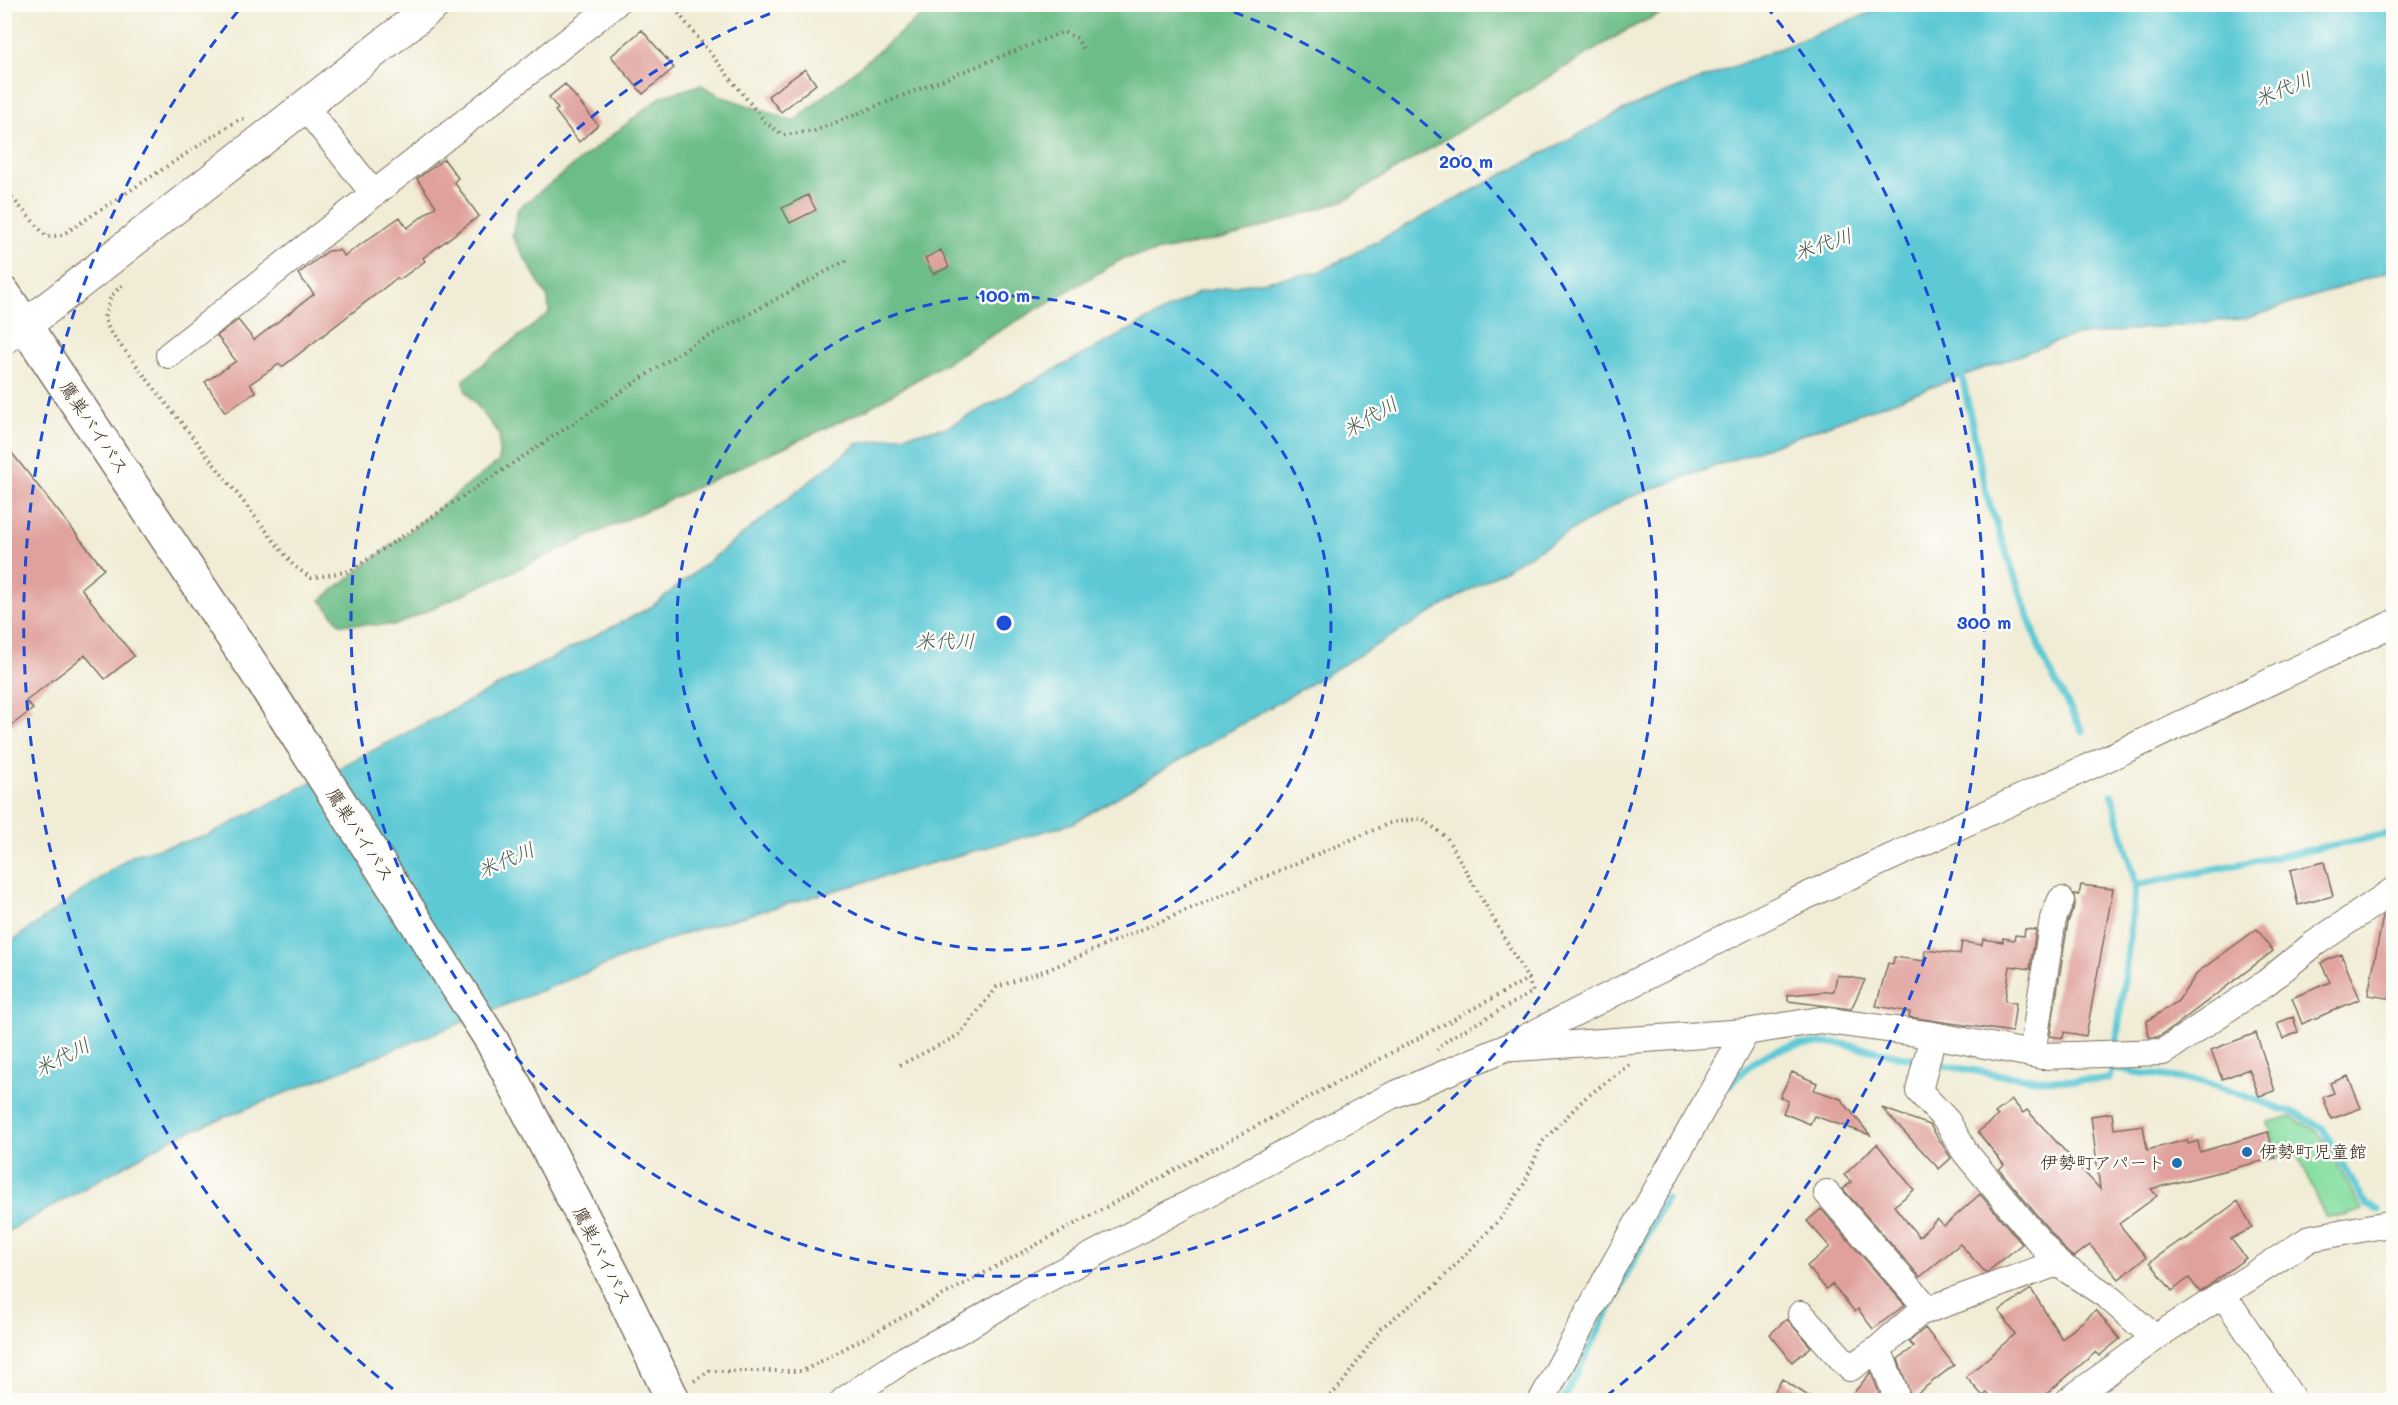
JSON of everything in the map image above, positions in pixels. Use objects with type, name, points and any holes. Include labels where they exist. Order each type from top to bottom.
[{"type":"highway","name":"鷹巣バイパス","points":[[4,294],[15,333],[263,682],[492,1041],[613,1275],[682,1392]]},
{"type":"street","points":[[15,333],[435,4]]},
{"type":"street","points":[[169,355],[615,4]]},
{"type":"street","points":[[305,107],[374,194]]},
{"type":"street","points":[[844,1401],[905,1359],[966,1327],[1027,1290],[1391,1096],[1503,1049],[1802,898],[2145,741],[2394,623]]},
{"type":"street","points":[[1503,1049],[1746,1032],[1782,1024],[1820,1020],[1930,1042],[2032,1054],[2163,1052],[2267,982],[2314,944],[2394,890]]},
{"type":"street","points":[[2032,1054],[2053,920],[2061,900]]},
{"type":"street","points":[[1542,1401],[1610,1272],[1746,1032]]},
{"type":"street","points":[[1930,1042],[1919,1091],[1947,1121],[1965,1152],[2056,1263],[2107,1296],[2155,1338]]},
{"type":"street","points":[[1827,1193],[1929,1310]]},
{"type":"street","points":[[2069,1401],[2155,1338],[2311,1238],[2394,1223]]},
{"type":"street","points":[[1801,1314],[1850,1368],[1878,1348],[1919,1313],[2056,1263]]},
{"type":"street","points":[[2223,1294],[2293,1401]]},
{"type":"street","points":[[1878,1348],[1895,1392],[1893,1401]]},
{"type":"path","points":[[671,4],[765,122],[783,135],[814,131],[1063,32],[1077,38],[1083,49]]},
{"type":"path","points":[[4,189],[32,223],[47,237],[62,235],[238,120],[249,118]]},
{"type":"path","points":[[128,280],[111,296],[104,318],[111,333],[293,565],[311,578],[350,571],[684,350],[848,260]]},
{"type":"path","points":[[900,1065],[959,1035],[997,987],[1052,968],[1390,823],[1422,818],[1447,838],[1528,979],[1533,992],[1448,1039],[1432,1056]]},
{"type":"path","points":[[682,1392],[709,1371],[803,1371],[1528,979]]},
{"type":"path","points":[[1326,1401],[1341,1385],[1381,1328],[1436,1284],[1501,1218],[1524,1184],[1542,1142],[1584,1099],[1639,1057]]},
{"type":"green space","points":[[934,5],[1677,5],[1627,30],[1345,200],[1239,235],[1122,259],[867,409],[396,625],[340,624],[321,600],[499,461],[499,434],[465,390],[464,379],[549,313],[548,298],[512,236],[518,209],[662,96],[701,85],[723,97],[794,121]]},
{"type":"green space","points":[[2291,1117],[2313,1129],[2324,1140],[2362,1210],[2345,1216],[2325,1216],[2298,1154],[2279,1160],[2268,1122]]},
{"type":"water","name":"米代川","points":[[1890,5],[2393,5],[2393,270],[2248,318],[2072,336],[1625,499],[1073,823],[688,932],[175,1137],[5,1233],[4,947],[133,855],[207,836],[651,607],[857,444],[948,427],[1200,292],[1319,272],[1628,108]]},
{"type":"building","points":[[642,30],[674,68],[643,94],[611,56]]},
{"type":"building","points":[[805,69],[816,84],[781,112],[768,96]]},
{"type":"building","points":[[565,84],[598,125],[579,142],[555,111],[558,109],[549,97]]},
{"type":"building","points":[[444,159],[458,178],[454,182],[479,216],[423,258],[425,261],[399,280],[397,278],[282,367],[279,364],[250,384],[256,392],[225,412],[205,382],[236,361],[217,336],[238,320],[254,340],[314,294],[298,274],[328,251],[339,250],[344,256],[400,217],[407,228],[436,206],[417,179]]},
{"type":"building","points":[[808,195],[816,210],[790,223],[782,208]]},
{"type":"building","points":[[941,250],[949,267],[933,274],[925,258]]},
{"type":"building","points":[[4,443],[104,569],[81,588],[134,656],[105,679],[85,655],[26,701],[33,709],[4,731]]},
{"type":"building","points":[[2324,862],[2333,896],[2298,905],[2290,870]]},
{"type":"building","points":[[2081,885],[2113,889],[2086,1036],[2064,1032],[2063,1038],[2050,1036],[2068,922],[2075,905],[2074,894],[2079,895]]},
{"type":"building","points":[[2388,912],[2394,913],[2394,999],[2368,995],[2383,916]]},
{"type":"building","points":[[2025,929],[2036,930],[2030,969],[2010,966],[2005,1001],[2016,1003],[2012,1032],[1909,1017],[1910,1012],[1876,1006],[1888,963],[1893,964],[1894,957],[1924,961],[1925,950],[1960,954],[1962,942],[1982,945],[1983,939],[2003,942],[2003,938],[2014,940],[2015,935],[2024,936]]},
{"type":"building","points":[[2257,929],[2273,951],[2172,1028],[2158,1037],[2149,1037],[2147,1021],[2178,1001],[2198,972]]},
{"type":"building","points":[[2341,954],[2360,999],[2302,1024],[2292,998],[2330,982],[2321,963]]},
{"type":"building","points":[[1837,975],[1865,980],[1851,1009],[1788,1001],[1788,995],[1834,991]]},
{"type":"building","points":[[2293,1017],[2298,1032],[2283,1039],[2277,1023]]},
{"type":"building","points":[[2256,1033],[2275,1091],[2259,1096],[2249,1069],[2222,1079],[2211,1050]]},
{"type":"building","points":[[1792,1072],[1817,1083],[1814,1090],[1841,1099],[1870,1135],[1814,1116],[1810,1124],[1783,1113],[1788,1101],[1780,1097]]},
{"type":"building","points":[[2348,1076],[2361,1108],[2331,1119],[2323,1097],[2334,1093],[2330,1083]]},
{"type":"building","points":[[2012,1100],[2023,1113],[2027,1110],[2100,1189],[2091,1116],[2112,1113],[2114,1129],[2143,1125],[2147,1150],[2187,1140],[2188,1144],[2198,1141],[2200,1152],[2268,1132],[2275,1158],[2151,1189],[2157,1196],[2119,1224],[2146,1257],[2119,1279],[2090,1245],[2074,1257],[2067,1252],[1999,1169],[2004,1165],[1978,1132],[1998,1116],[1995,1113]]},
{"type":"building","points":[[1882,1108],[1930,1125],[1951,1158],[1939,1169]]},
{"type":"building","points":[[1877,1144],[1914,1190],[1894,1206],[1919,1237],[1937,1219],[1944,1226],[1980,1194],[2022,1244],[1986,1273],[1960,1244],[1920,1277],[1843,1189],[1851,1182],[1844,1175]]},
{"type":"building","points":[[2238,1201],[2252,1228],[2231,1239],[2246,1258],[2200,1292],[2189,1278],[2172,1291],[2150,1262]]},
{"type":"building","points":[[1821,1209],[1905,1305],[1873,1329],[1858,1309],[1855,1312],[1832,1284],[1826,1289],[1807,1266],[1830,1247],[1807,1221]]},
{"type":"building","points":[[2031,1289],[2062,1339],[2096,1310],[2120,1339],[2099,1356],[2096,1352],[2038,1401],[1994,1401],[1987,1393],[1983,1396],[1966,1377],[2015,1334],[1999,1311]]},
{"type":"building","points":[[1787,1319],[1811,1347],[1792,1362],[1770,1334]]},
{"type":"building","points":[[1925,1328],[1954,1365],[1911,1398],[1898,1359],[1914,1347],[1909,1342]]},
{"type":"building","points":[[1871,1372],[1879,1393],[1878,1401],[1847,1401]]},
{"type":"building","points":[[1782,1379],[1816,1401],[1769,1401]]},
{"type":"waterway","points":[[1962,376],[1987,497],[2043,658],[2082,731]]},
{"type":"waterway","points":[[1729,1086],[1752,1063],[1764,1056],[1777,1050],[1820,1043],[1837,1043],[2006,1076],[2075,1080],[2109,1079],[2113,1069],[2136,885],[2112,795]]},
{"type":"waterway","points":[[2136,885],[2394,833]]},
{"type":"waterway","points":[[2113,1069],[2204,1082],[2300,1115],[2323,1129],[2366,1205],[2378,1210]]},
{"type":"waterway","points":[[1563,1400],[1666,1198]]},
{"type":"place","name":"伊勢町児童館","points":[[2247,1152]]},
{"type":"place","name":"伊勢町アパート","points":[[2177,1163]]}]
